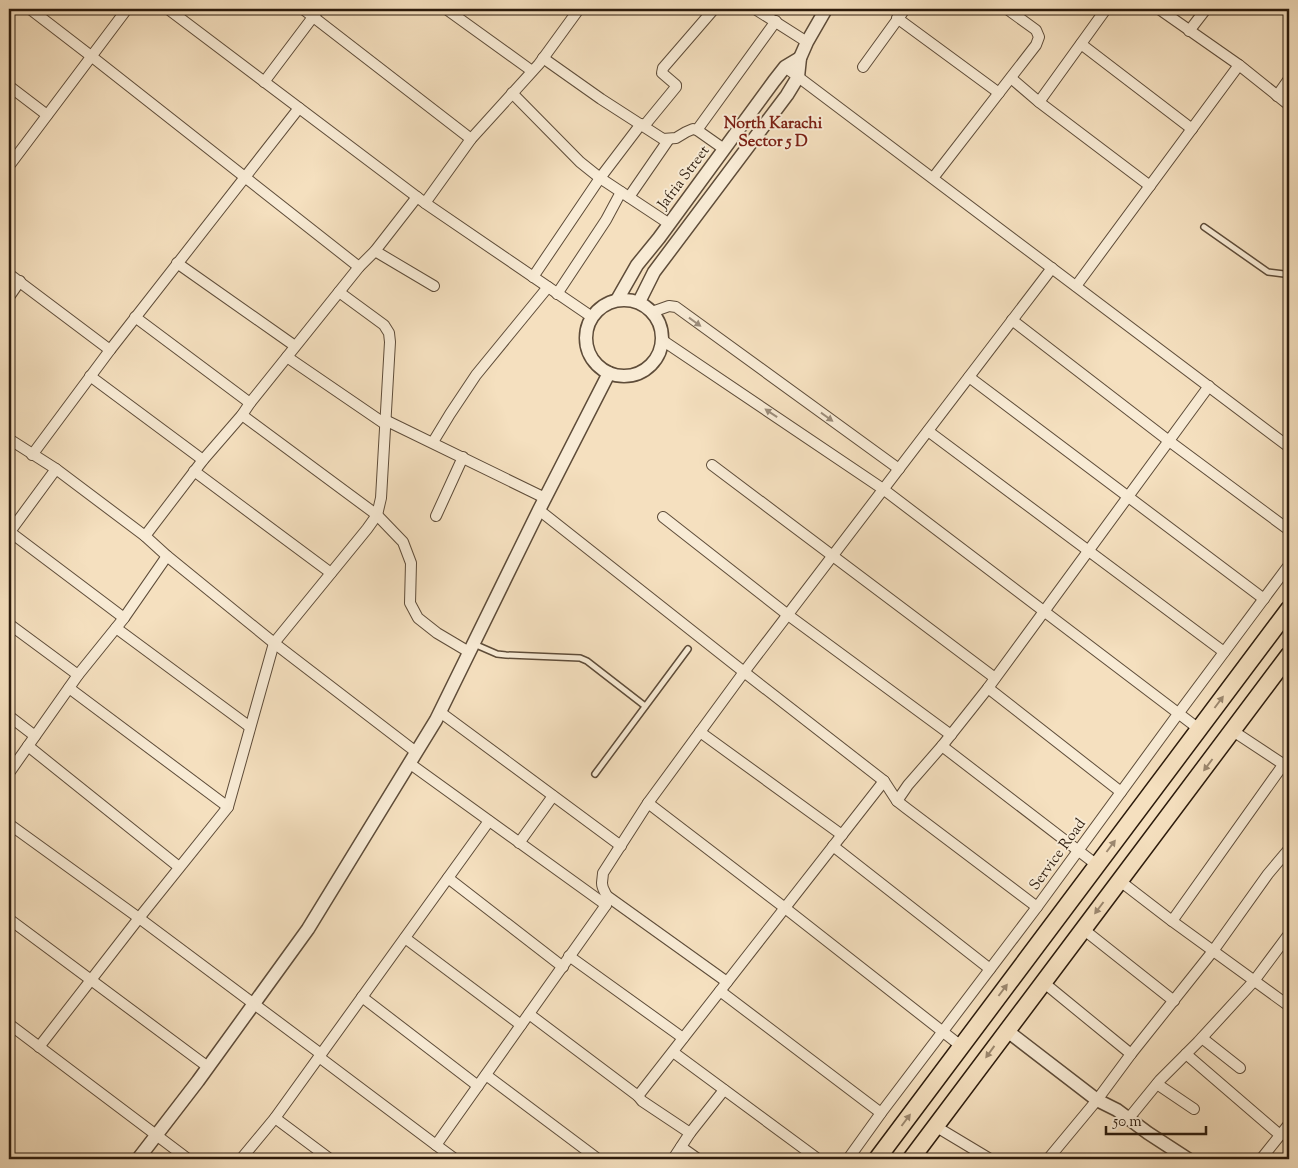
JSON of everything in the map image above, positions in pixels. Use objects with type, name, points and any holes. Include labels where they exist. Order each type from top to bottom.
[{"type":"main road","points":[[877,1159],[1289,609]]},
{"type":"main road","points":[[911,1159],[1006,1030],[1289,656]]},
{"type":"street","points":[[30,9],[359,267]]},
{"type":"street","points":[[9,166],[126,9]]},
{"type":"street","points":[[168,9],[421,200],[592,317]]},
{"type":"street","points":[[303,9],[316,12],[472,139]]},
{"type":"street","points":[[446,9],[532,71]]},
{"type":"street","points":[[533,277],[600,178],[642,125],[676,87],[662,73],[663,68],[714,9]]},
{"type":"street","points":[[755,9],[807,42]]},
{"type":"street","points":[[639,302],[654,272],[788,95],[798,77],[800,58],[807,42],[826,9]]},
{"type":"street","points":[[863,67],[905,9]]},
{"type":"street","points":[[933,178],[1036,45],[1039,37],[1036,30],[1008,9]]},
{"type":"street","points":[[1039,102],[1106,9]]},
{"type":"street","points":[[1159,9],[1239,65],[1289,106]]},
{"type":"street","points":[[1189,31],[1206,9]]},
{"type":"street","points":[[145,536],[194,471],[242,415],[250,402],[359,267],[421,200],[543,58],[575,10]]},
{"type":"street","points":[[264,82],[316,12]]},
{"type":"street","points":[[898,18],[999,93]]},
{"type":"street","points":[[697,130],[776,21]]},
{"type":"street","points":[[1081,44],[1192,129]]},
{"type":"street","points":[[543,58],[601,99],[663,139],[676,138],[692,129],[697,130],[724,149]]},
{"type":"street","name":"Jafria Street","points":[[617,300],[637,265],[785,68],[800,58]]},
{"type":"street","points":[[1076,286],[1239,65]]},
{"type":"street","points":[[785,68],[1289,447]]},
{"type":"street","points":[[1011,78],[1039,102],[1150,186]]},
{"type":"street","points":[[1277,96],[1289,79]]},
{"type":"street","points":[[9,86],[47,115]]},
{"type":"street","points":[[512,93],[580,162],[600,178],[668,223]]},
{"type":"street","points":[[32,455],[135,317],[299,108]]},
{"type":"street","points":[[558,294],[606,220],[669,139]]},
{"type":"street","points":[[701,180],[716,190]]},
{"type":"street","points":[[375,251],[434,286]]},
{"type":"street","points":[[177,263],[295,346]]},
{"type":"street","points":[[436,1145],[563,966],[606,900],[602,882],[603,874],[648,803],[744,672],[1052,268]]},
{"type":"street","points":[[9,274],[110,350]]},
{"type":"street","points":[[9,297],[20,281]]},
{"type":"street","points":[[433,442],[476,375],[548,287]]},
{"type":"street","points":[[39,1047],[228,807],[274,643],[377,515],[380,498],[389,333],[384,325],[339,292]]},
{"type":"street","points":[[617,300],[639,302],[652,312],[660,325],[662,340],[657,358],[644,370],[627,376],[609,373],[592,359],[585,338],[592,317],[603,306],[617,300]]},
{"type":"street","points":[[652,312],[669,306],[676,308],[899,469]]},
{"type":"street","points":[[135,317],[250,402]]},
{"type":"street","points":[[1012,320],[1169,441],[1289,530]]},
{"type":"street","points":[[662,340],[884,489],[1198,729]]},
{"type":"street","points":[[287,357],[385,422],[433,442],[545,498]]},
{"type":"street","points":[[138,1159],[308,929],[440,712],[539,510],[609,373]]},
{"type":"street","points":[[90,376],[203,460]]},
{"type":"street","points":[[968,377],[1264,598]]},
{"type":"street","points":[[897,800],[996,678],[1208,386]]},
{"type":"street","points":[[242,415],[377,515],[404,542],[410,563],[410,603],[418,618],[437,633],[471,648]]},
{"type":"street","points":[[928,431],[1224,652]]},
{"type":"street","points":[[9,439],[56,469],[145,536],[274,643],[416,752]]},
{"type":"street","points":[[436,516],[462,457]]},
{"type":"street","points":[[712,465],[996,678]]},
{"type":"street","points":[[56,469],[9,533],[124,618]]},
{"type":"street","points":[[194,471],[331,573]]},
{"type":"street","points":[[539,510],[884,782],[897,800],[906,808],[1037,907]]},
{"type":"street","points":[[663,518],[788,615],[951,735]]},
{"type":"street","points":[[9,773],[78,675],[124,618],[167,556]]},
{"type":"street","name":"Service Road","points":[[848,1159],[942,1031],[1037,907],[1289,565]]},
{"type":"street","points":[[9,624],[78,675]]},
{"type":"street","points":[[116,628],[250,727]]},
{"type":"street","points":[[69,688],[228,807]]},
{"type":"street","points":[[988,688],[1121,792]]},
{"type":"street","points":[[440,712],[621,846]]},
{"type":"street","points":[[9,716],[35,736]]},
{"type":"street","points":[[1172,921],[1286,766],[1233,731]]},
{"type":"street","points":[[700,732],[842,835]]},
{"type":"street","points":[[28,746],[180,868]]},
{"type":"street","points":[[942,746],[1097,865]]},
{"type":"street","points":[[409,763],[519,843],[726,982]]},
{"type":"street","points":[[638,1096],[884,782]]},
{"type":"street","points":[[519,843],[553,796]]},
{"type":"street","points":[[648,803],[961,1046]]},
{"type":"street","points":[[241,1159],[275,1118],[489,822]]},
{"type":"street","points":[[9,824],[254,1004],[454,1159]]},
{"type":"street","points":[[833,846],[990,969]]},
{"type":"street","points":[[1048,1159],[1097,1100],[1174,1001],[1268,874],[1289,849]]},
{"type":"street","points":[[448,878],[563,966]]},
{"type":"street","points":[[1120,881],[1212,951],[1289,1006]]},
{"type":"street","points":[[9,919],[208,1066]]},
{"type":"street","points":[[1083,929],[1174,1001]]},
{"type":"street","points":[[1128,1118],[1157,1084],[1254,981],[1289,934]]},
{"type":"street","points":[[405,938],[521,1025]]},
{"type":"street","points":[[569,956],[683,1038]]},
{"type":"street","points":[[1043,982],[1131,1054]]},
{"type":"street","points":[[720,991],[881,1113]]},
{"type":"street","points":[[362,997],[478,1086]]},
{"type":"street","points":[[529,1014],[638,1096],[642,1101],[690,1133]]},
{"type":"street","points":[[9,1024],[188,1159]]},
{"type":"street","points":[[1006,1030],[1097,1100],[1117,1110],[1188,1159]]},
{"type":"street","points":[[1202,1038],[1240,1068]]},
{"type":"street","points":[[673,1052],[818,1159]]},
{"type":"street","points":[[1186,1054],[1280,1135]]},
{"type":"street","points":[[486,1076],[598,1159]]},
{"type":"street","points":[[1157,1084],[1194,1109]]},
{"type":"street","points":[[673,1159],[690,1133],[724,1090]]},
{"type":"street","points":[[275,1118],[330,1159]]},
{"type":"street","points":[[1261,1159],[1289,1124]]},
{"type":"street","points":[[935,1126],[988,1159]]},
{"type":"street","points":[[682,1147],[698,1159]]},
{"type":"lane","points":[[1204,227],[1268,272],[1284,274],[1289,272]]},
{"type":"lane","points":[[471,648],[506,655],[580,658],[588,661],[646,706]]},
{"type":"lane","points":[[595,774],[688,649]]},
{"type":"district","name":"North Karachi Sector 5 D","points":[[773,131]]}]
